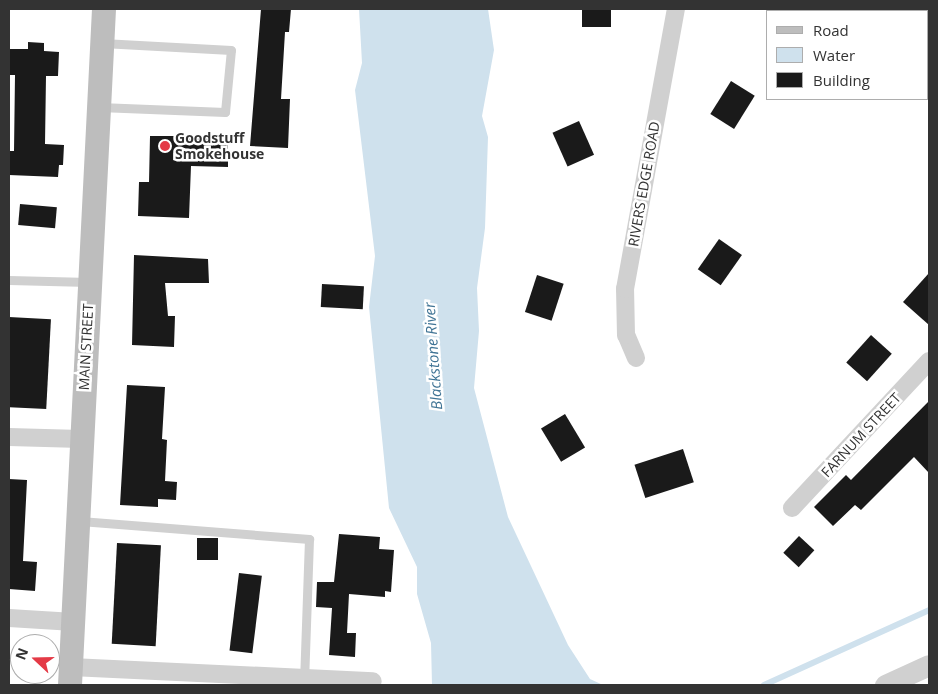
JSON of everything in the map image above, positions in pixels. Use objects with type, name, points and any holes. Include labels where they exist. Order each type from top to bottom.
[{"type":"main road","name":"MAIN STREET","points":[[71,676],[81,439],[104,9]]},
{"type":"street","name":"RIVERS EDGE ROAD","points":[[636,358],[624,321],[626,289],[676,9]]},
{"type":"street","name":"FARNUM STREET","points":[[792,508],[929,361]]},
{"type":"street","points":[[9,437],[81,439]]},
{"type":"street","points":[[9,618],[74,622]]},
{"type":"street","points":[[885,685],[929,665]]},
{"type":"street","points":[[71,676],[304,678],[373,681]]},
{"type":"lane","points":[[99,107],[225,112],[231,50],[102,43]]},
{"type":"lane","points":[[9,280],[90,282]]},
{"type":"lane","points":[[78,520],[309,539],[304,678]]},
{"type":"water","name":"Blackstone River","points":[[359,9],[488,9],[494,50],[482,116],[488,137],[485,228],[477,288],[479,331],[474,388],[508,517],[568,645],[590,679],[603,685],[432,685],[431,643],[417,594],[417,567],[389,508],[369,307],[375,256],[355,90],[362,63]]},
{"type":"building","points":[[261,9],[291,9],[289,32],[285,32],[281,99],[290,99],[288,148],[250,146]]},
{"type":"building","points":[[582,9],[611,9],[611,27],[582,27]]},
{"type":"building","points":[[28,42],[44,43],[44,51],[59,52],[58,76],[46,76],[45,144],[64,145],[63,165],[59,165],[58,177],[9,175],[9,151],[14,151],[15,75],[9,75],[9,49],[28,49]]},
{"type":"building","points":[[731,81],[755,96],[734,129],[710,114]]},
{"type":"building","points":[[579,121],[594,155],[568,167],[553,133]]},
{"type":"building","points":[[150,136],[228,136],[228,167],[191,166],[189,218],[138,216],[139,182],[149,182]]},
{"type":"building","points":[[20,204],[57,207],[55,228],[18,225]]},
{"type":"building","points":[[719,239],[742,255],[721,285],[698,269]]},
{"type":"building","points":[[134,255],[208,259],[209,283],[165,283],[168,316],[175,316],[174,347],[132,345]]},
{"type":"building","points":[[929,273],[929,325],[903,302]]},
{"type":"building","points":[[537,275],[564,284],[552,321],[525,312]]},
{"type":"building","points":[[322,284],[364,286],[363,309],[321,307]]},
{"type":"building","points":[[9,317],[51,319],[46,409],[9,407]]},
{"type":"building","points":[[871,335],[892,354],[867,381],[846,362]]},
{"type":"building","points":[[127,385],[165,387],[162,439],[167,440],[165,481],[177,482],[176,500],[158,499],[158,507],[120,505]]},
{"type":"building","points":[[929,401],[929,473],[914,457],[861,510],[855,505],[833,526],[814,507],[846,475],[851,480]]},
{"type":"building","points":[[565,414],[585,447],[561,462],[541,428]]},
{"type":"building","points":[[683,449],[694,482],[645,498],[634,465]]},
{"type":"building","points":[[9,479],[27,480],[23,561],[37,562],[35,591],[9,589]]},
{"type":"building","points":[[339,534],[380,537],[379,549],[394,550],[391,592],[385,591],[385,597],[349,594],[347,633],[356,633],[355,657],[329,655],[332,608],[316,607],[317,582],[334,582]]},
{"type":"building","points":[[799,536],[814,550],[799,567],[783,553]]},
{"type":"building","points":[[197,538],[218,538],[218,560],[197,560]]},
{"type":"building","points":[[117,543],[161,545],[156,646],[112,644]]},
{"type":"building","points":[[239,573],[262,576],[252,653],[229,650]]},
{"type":"waterway","points":[[764,685],[929,610]]},
{"type":"place","name":"Goodstuff Smokehouse","points":[[165,146]]}]
